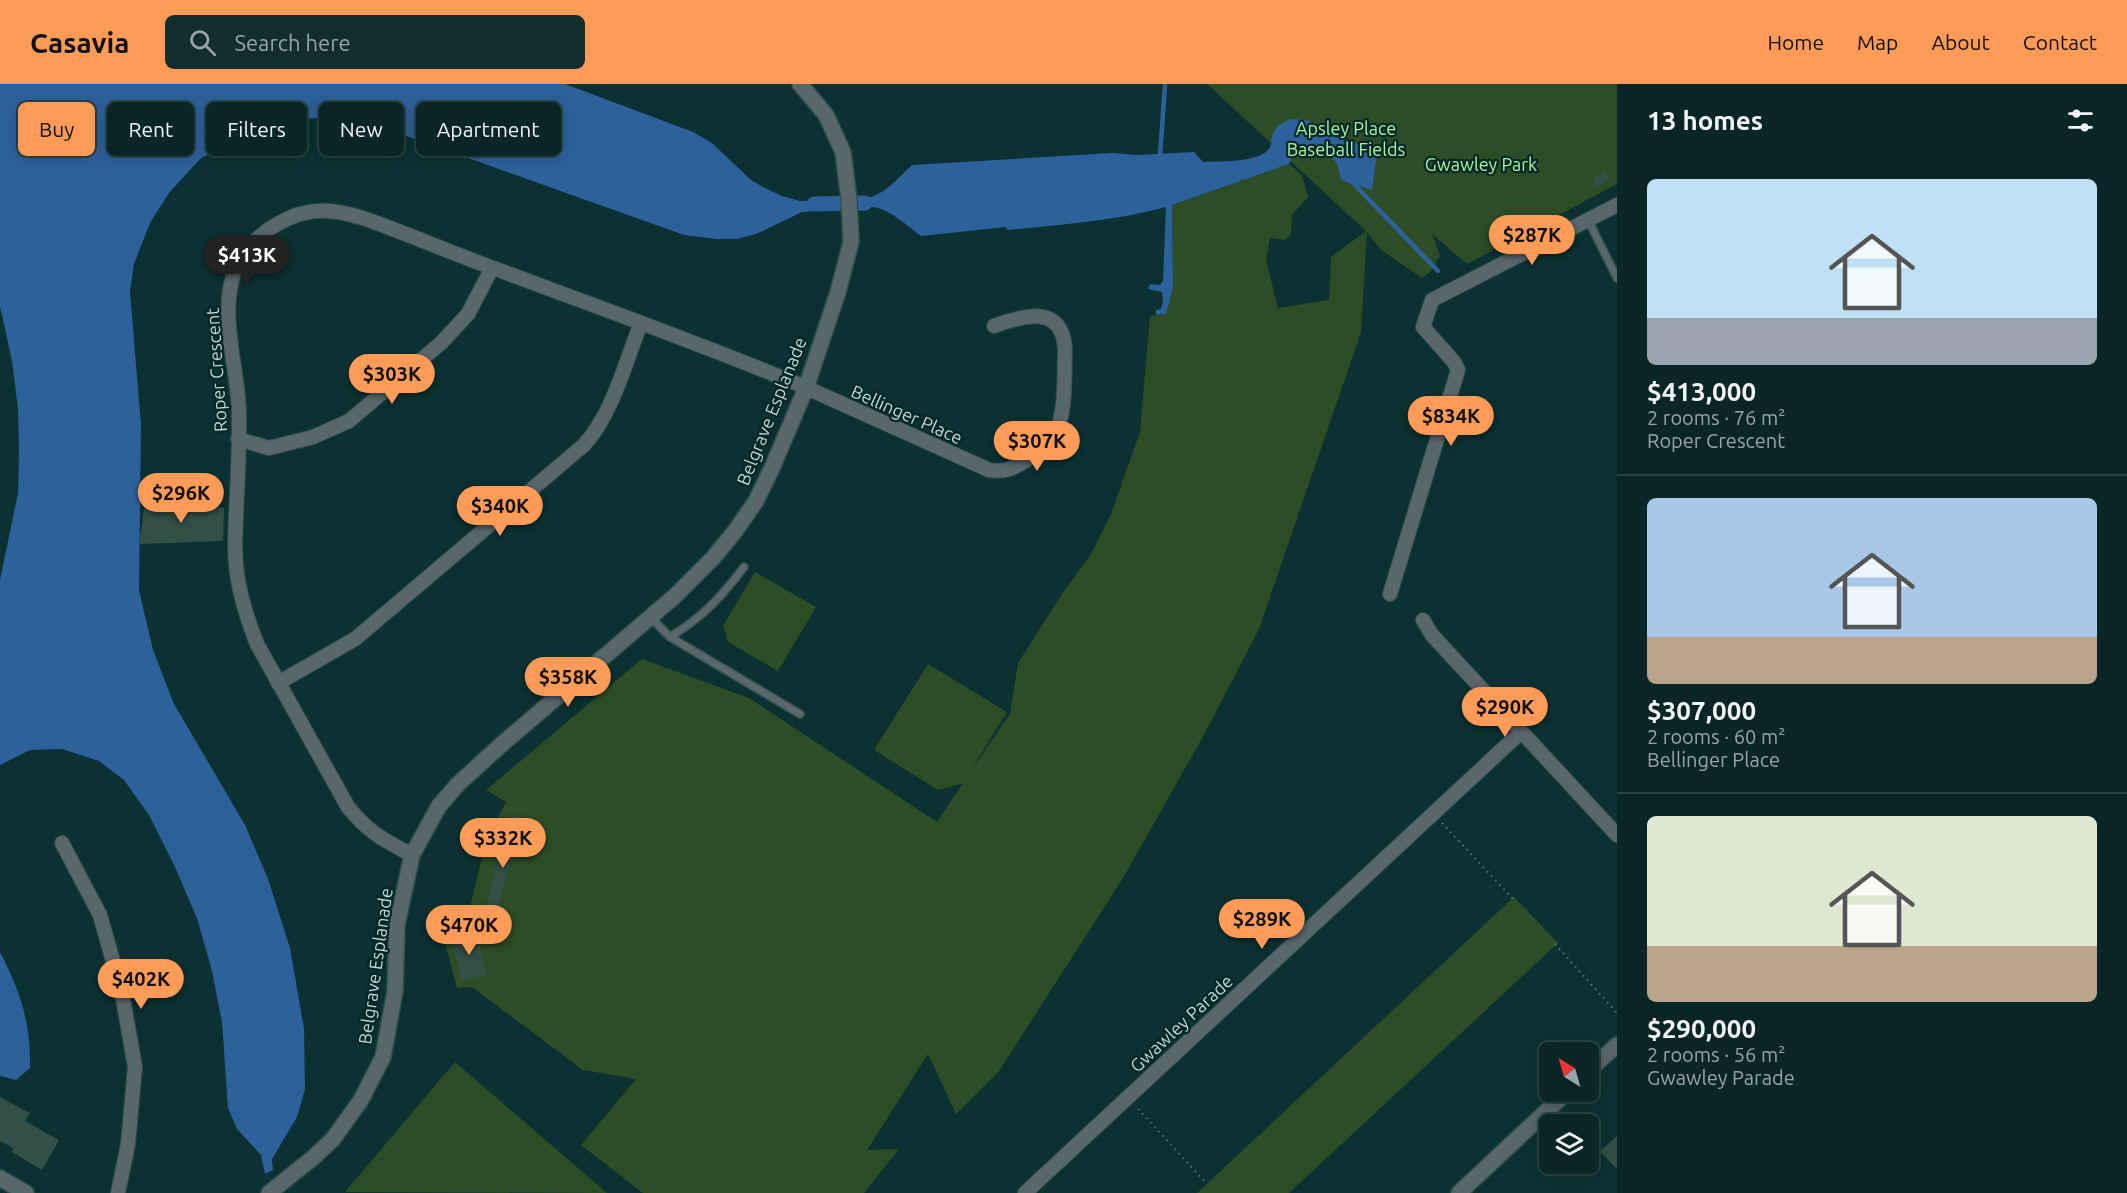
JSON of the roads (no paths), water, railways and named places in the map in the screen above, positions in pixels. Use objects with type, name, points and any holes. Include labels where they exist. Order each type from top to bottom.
[{"type":"street","name":"Belgrave Esplanade","points":[[269,1193],[333,1139],[360,1100],[382,1057],[395,991],[397,925],[412,855],[439,806],[457,785],[573,681],[675,596],[713,558],[756,501],[772,468],[806,388],[838,292],[851,242],[850,204],[843,152],[825,115],[800,84]]},
{"type":"street","points":[[1390,594],[1458,370],[1454,362],[1423,327],[1432,300],[1617,204]]},
{"type":"street","name":"Roper Crescent","points":[[412,855],[367,829],[348,807],[257,644],[247,618],[235,565],[239,410],[228,312],[230,290],[237,265],[263,233],[282,221],[305,214],[327,211],[353,216],[641,322],[806,388]]},
{"type":"street","points":[[238,439],[269,448],[313,437],[348,421],[441,343],[468,314],[492,268]]},
{"type":"street","name":"Bellinger Place","points":[[806,388],[989,470],[1005,471],[1015,468],[1045,446],[1057,429],[1063,392],[1064,339],[1061,331],[1050,320],[1034,315],[1017,317],[994,326]]},
{"type":"street","points":[[278,683],[355,639],[584,445],[596,433],[605,418],[641,322]]},
{"type":"street","points":[[1423,620],[1432,635],[1617,835]]},
{"type":"street","name":"Gwawley Parade","points":[[1025,1193],[1521,732]]},
{"type":"street","points":[[62,843],[100,915],[122,993],[135,1067],[128,1143],[118,1193]]},
{"type":"street","points":[[1599,1061],[1617,1045]]},
{"type":"street","points":[[1459,1193],[1556,1102]]},
{"type":"street","points":[[0,1178],[26,1193]]},
{"type":"lane","points":[[1588,220],[1617,278]]},
{"type":"lane","points":[[670,637],[696,621],[721,597],[744,567]]},
{"type":"lane","points":[[650,617],[670,637],[800,714]]},
{"type":"water","points":[[0,84],[565,84],[693,132],[712,143],[751,180],[782,196],[800,201],[834,200],[835,209],[802,212],[756,234],[736,239],[684,235],[463,156],[561,156],[561,102],[416,102],[416,139],[404,135],[404,102],[319,102],[319,118],[307,118],[307,102],[206,102],[206,156],[200,159],[169,193],[150,223],[134,264],[130,291],[141,426],[139,590],[153,650],[174,704],[245,825],[268,879],[290,948],[304,1029],[305,1089],[297,1117],[272,1159],[273,1170],[265,1174],[261,1155],[237,1129],[228,1108],[222,1022],[212,971],[197,918],[149,815],[124,780],[99,761],[62,749],[30,750],[0,765],[0,580],[18,493],[19,451],[18,408],[12,361],[0,306]]},
{"type":"water","points":[[1291,119],[1306,120],[1377,153],[1372,190],[1341,180],[1337,163],[1317,145],[1300,150],[1289,164],[1172,205],[1173,288],[1166,314],[1156,315],[1156,310],[1161,309],[1163,302],[1162,292],[1148,289],[1150,284],[1160,285],[1163,281],[1166,207],[1087,222],[1007,230],[1006,227],[921,236],[888,212],[865,207],[864,199],[884,190],[912,165],[1112,153],[1137,155],[1194,152],[1203,162],[1250,159],[1266,152],[1270,147],[1274,131],[1280,124]]},
{"type":"water","points":[[0,952],[19,994],[29,1036],[30,1068],[16,1080],[0,1076]]},
{"type":"waterway","points":[[1160,156],[1165,84]]},
{"type":"waterway","points":[[1350,180],[1438,271]]},
{"type":"waterway","points":[[814,204],[865,203]]},
{"type":"park label","name":"Apsley Place Baseball Fields","points":[[1346,138]]},
{"type":"park label","name":"Gwawley Park","points":[[1481,164]]}]
